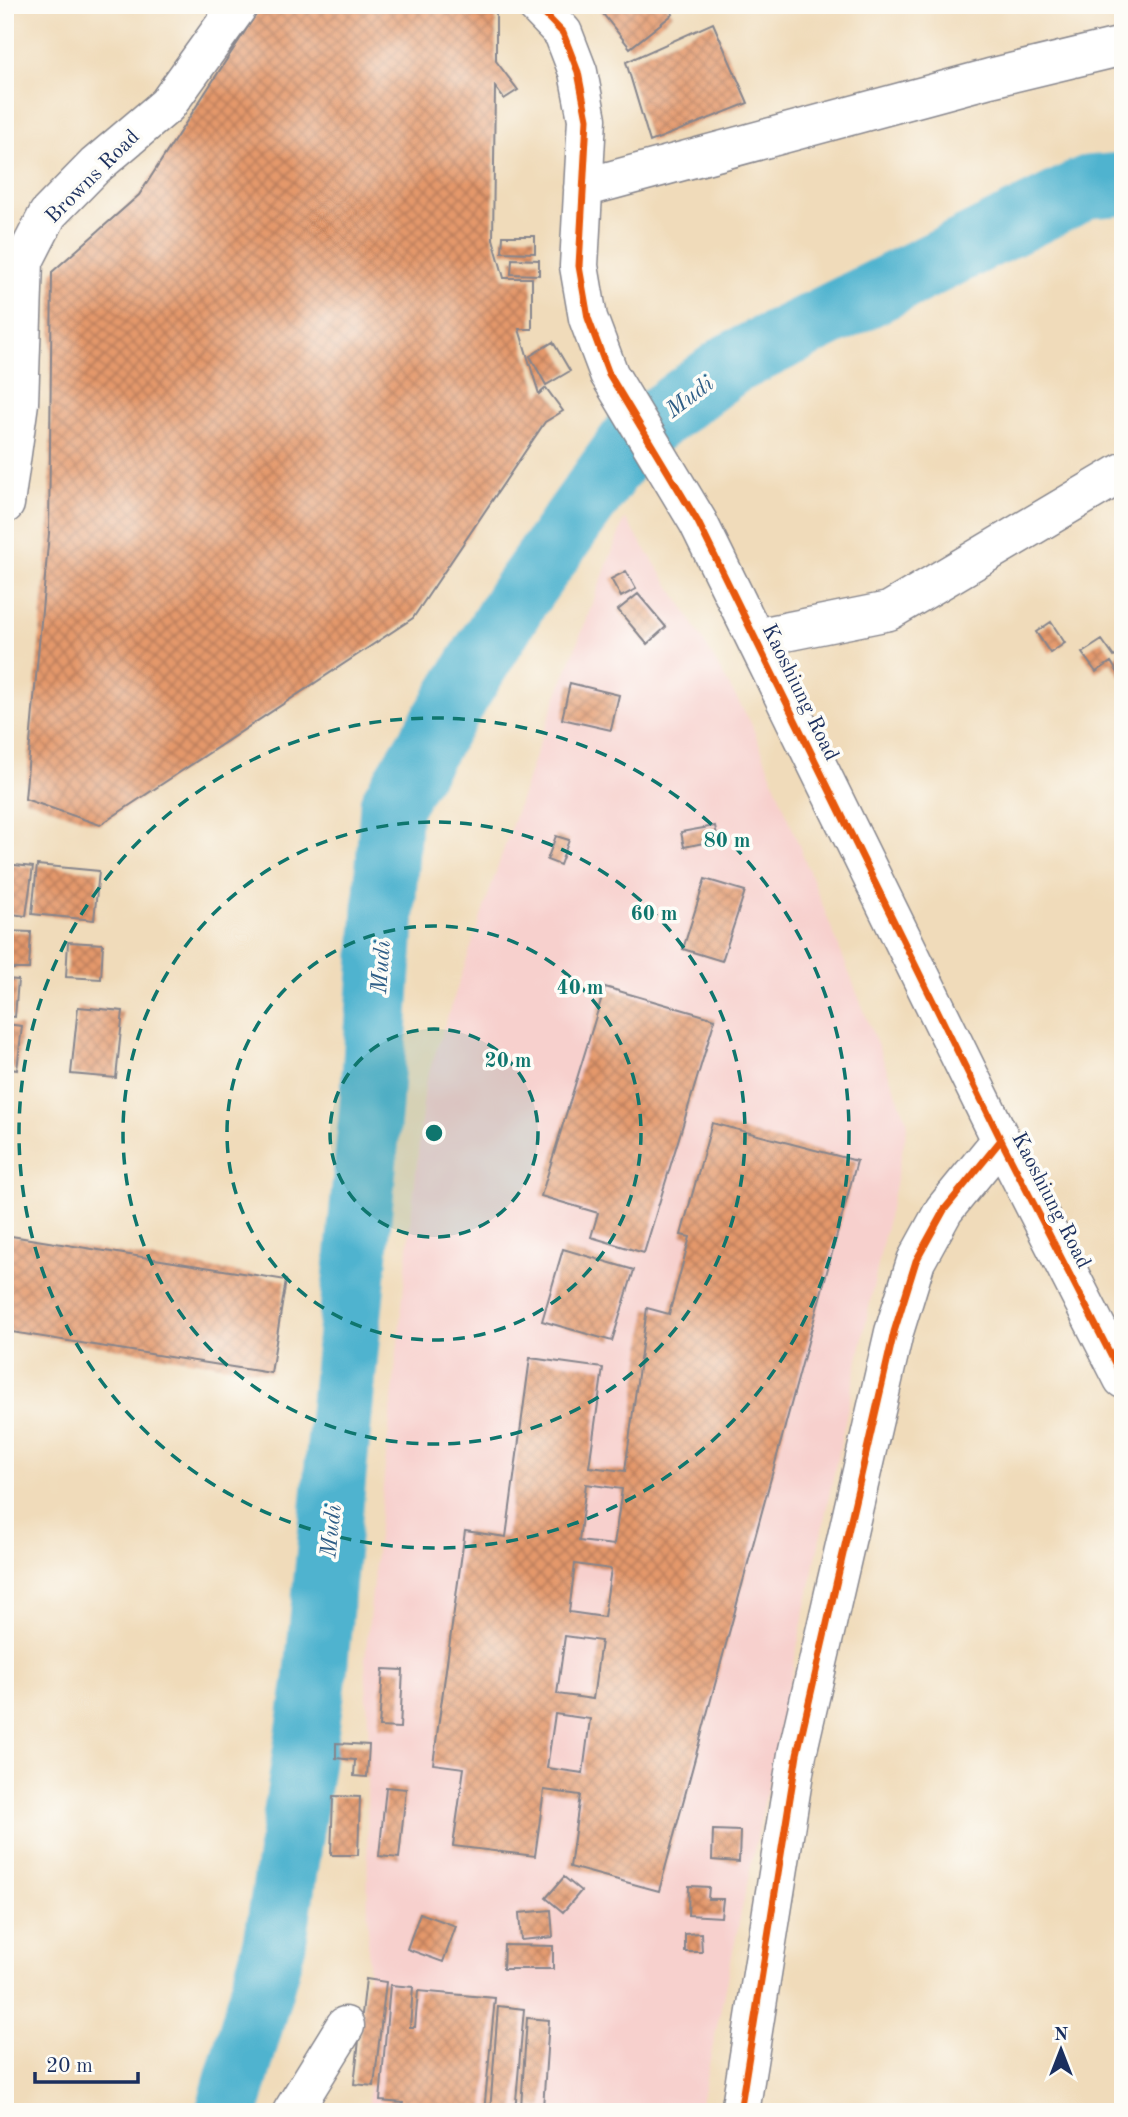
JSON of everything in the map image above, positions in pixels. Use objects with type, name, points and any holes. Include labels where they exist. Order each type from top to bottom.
[{"type":"street","name":"Browns Road","points":[[5,504],[19,403],[24,261],[48,214],[95,166],[167,105],[239,5]]},
{"type":"street","name":"Kaoshiung Road","points":[[536,5],[562,33],[578,72],[587,119],[579,266],[588,318],[609,374],[698,522],[1001,1140],[1123,1380]]},
{"type":"street","points":[[583,188],[990,78],[1123,46]]},
{"type":"street","points":[[755,638],[889,611],[1123,472]]},
{"type":"street","points":[[740,2112],[797,1754],[894,1332],[916,1262],[944,1210],[1001,1140]]},
{"type":"street","points":[[292,2112],[345,2026]]},
{"type":"shaded area","points":[[625,518],[684,608],[751,723],[908,1123],[699,2112],[369,2112],[369,1743],[365,1659],[425,1084],[541,738]]},
{"type":"building","points":[[262,5],[496,5],[496,61],[518,90],[504,99],[495,87],[493,239],[504,278],[532,278],[532,329],[519,329],[539,394],[546,388],[563,411],[545,422],[413,618],[100,825],[25,799],[49,533],[52,272],[139,195]]},
{"type":"building","points":[[596,5],[666,5],[673,14],[630,48]]},
{"type":"building","points":[[713,23],[748,103],[650,142],[626,62]]},
{"type":"building","points":[[503,236],[535,236],[535,253],[502,252]]},
{"type":"building","points":[[512,259],[539,260],[539,275],[511,274]]},
{"type":"building","points":[[553,342],[570,371],[546,385],[530,356]]},
{"type":"building","points":[[626,571],[636,589],[621,597],[611,579]]},
{"type":"building","points":[[638,594],[666,627],[647,644],[618,610]]},
{"type":"building","points":[[1051,622],[1065,643],[1050,653],[1036,632]]},
{"type":"building","points":[[1102,640],[1114,657],[1123,651],[1123,674],[1120,676],[1111,662],[1096,672],[1082,653]]},
{"type":"building","points":[[570,683],[619,695],[611,730],[562,719]]},
{"type":"building","points":[[715,826],[718,840],[684,847],[681,832]]},
{"type":"building","points":[[556,836],[569,840],[560,865],[547,860]]},
{"type":"building","points":[[5,864],[33,867],[26,916],[5,913]]},
{"type":"building","points":[[37,865],[99,871],[94,920],[32,914]]},
{"type":"building","points":[[705,879],[745,891],[722,961],[683,949]]},
{"type":"building","points":[[5,931],[31,932],[29,969],[5,969]]},
{"type":"building","points":[[68,942],[103,944],[101,979],[66,977]]},
{"type":"building","points":[[5,979],[18,980],[15,1017],[5,1016]]},
{"type":"building","points":[[605,987],[715,1019],[644,1253],[591,1237],[598,1213],[541,1196]]},
{"type":"building","points":[[78,1007],[123,1011],[116,1078],[71,1074]]},
{"type":"building","points":[[5,1024],[22,1026],[17,1070],[5,1068]]},
{"type":"building","points":[[712,1123],[857,1161],[659,1891],[570,1867],[580,1795],[544,1790],[535,1856],[453,1846],[464,1768],[433,1764],[465,1531],[506,1537],[530,1358],[603,1368],[589,1467],[625,1471],[647,1308],[669,1314],[690,1237],[681,1235]],"holes":[[[586,1484],[622,1489],[614,1545],[579,1541]],[[575,1564],[611,1569],[604,1617],[569,1612]],[[565,1636],[601,1641],[593,1699],[557,1694]],[[555,1714],[590,1719],[583,1773],[547,1768]]]},
{"type":"building","points":[[5,1235],[286,1280],[271,1373],[5,1331]]},
{"type":"building","points":[[563,1249],[634,1270],[612,1341],[542,1321]]},
{"type":"building","points":[[383,1669],[403,1670],[400,1728],[379,1727]]},
{"type":"building","points":[[336,1743],[369,1745],[367,1777],[354,1776],[355,1760],[336,1758]]},
{"type":"building","points":[[386,1787],[406,1789],[399,1858],[379,1856]]},
{"type":"building","points":[[333,1796],[360,1797],[358,1855],[331,1855]]},
{"type":"building","points":[[713,1830],[740,1831],[739,1862],[712,1860]]},
{"type":"building","points":[[564,1877],[581,1891],[563,1912],[546,1898]]},
{"type":"building","points":[[689,1886],[709,1887],[708,1899],[723,1899],[721,1917],[688,1915]]},
{"type":"building","points":[[551,1910],[553,1937],[521,1940],[519,1913]]},
{"type":"building","points":[[420,1913],[456,1926],[443,1962],[407,1949]]},
{"type":"building","points":[[701,1933],[702,1952],[685,1952],[685,1934]]},
{"type":"building","points":[[504,1945],[553,1946],[553,1969],[503,1969]]},
{"type":"building","points":[[366,1979],[386,1982],[374,2086],[354,2084]]},
{"type":"building","points":[[390,1985],[413,1987],[410,2027],[415,2027],[418,1991],[495,1998],[484,2112],[402,2111],[403,2103],[380,2101]]},
{"type":"building","points":[[498,2006],[524,2009],[515,2112],[490,2112]]},
{"type":"building","points":[[527,2018],[549,2020],[543,2108],[521,2107]]},
{"type":"waterway","name":"Mudi","points":[[227,2112],[275,1943],[315,1681],[371,1106],[391,805],[518,598],[632,438],[731,364],[1088,187],[1123,184]]},
{"type":"cycle path","points":[[536,5],[563,33],[578,72],[587,119],[579,266],[588,318],[609,374],[698,522],[1001,1140],[1123,1379]]},
{"type":"cycle path","points":[[740,2112],[797,1754],[894,1332],[916,1261],[944,1210],[1001,1140]]}]
